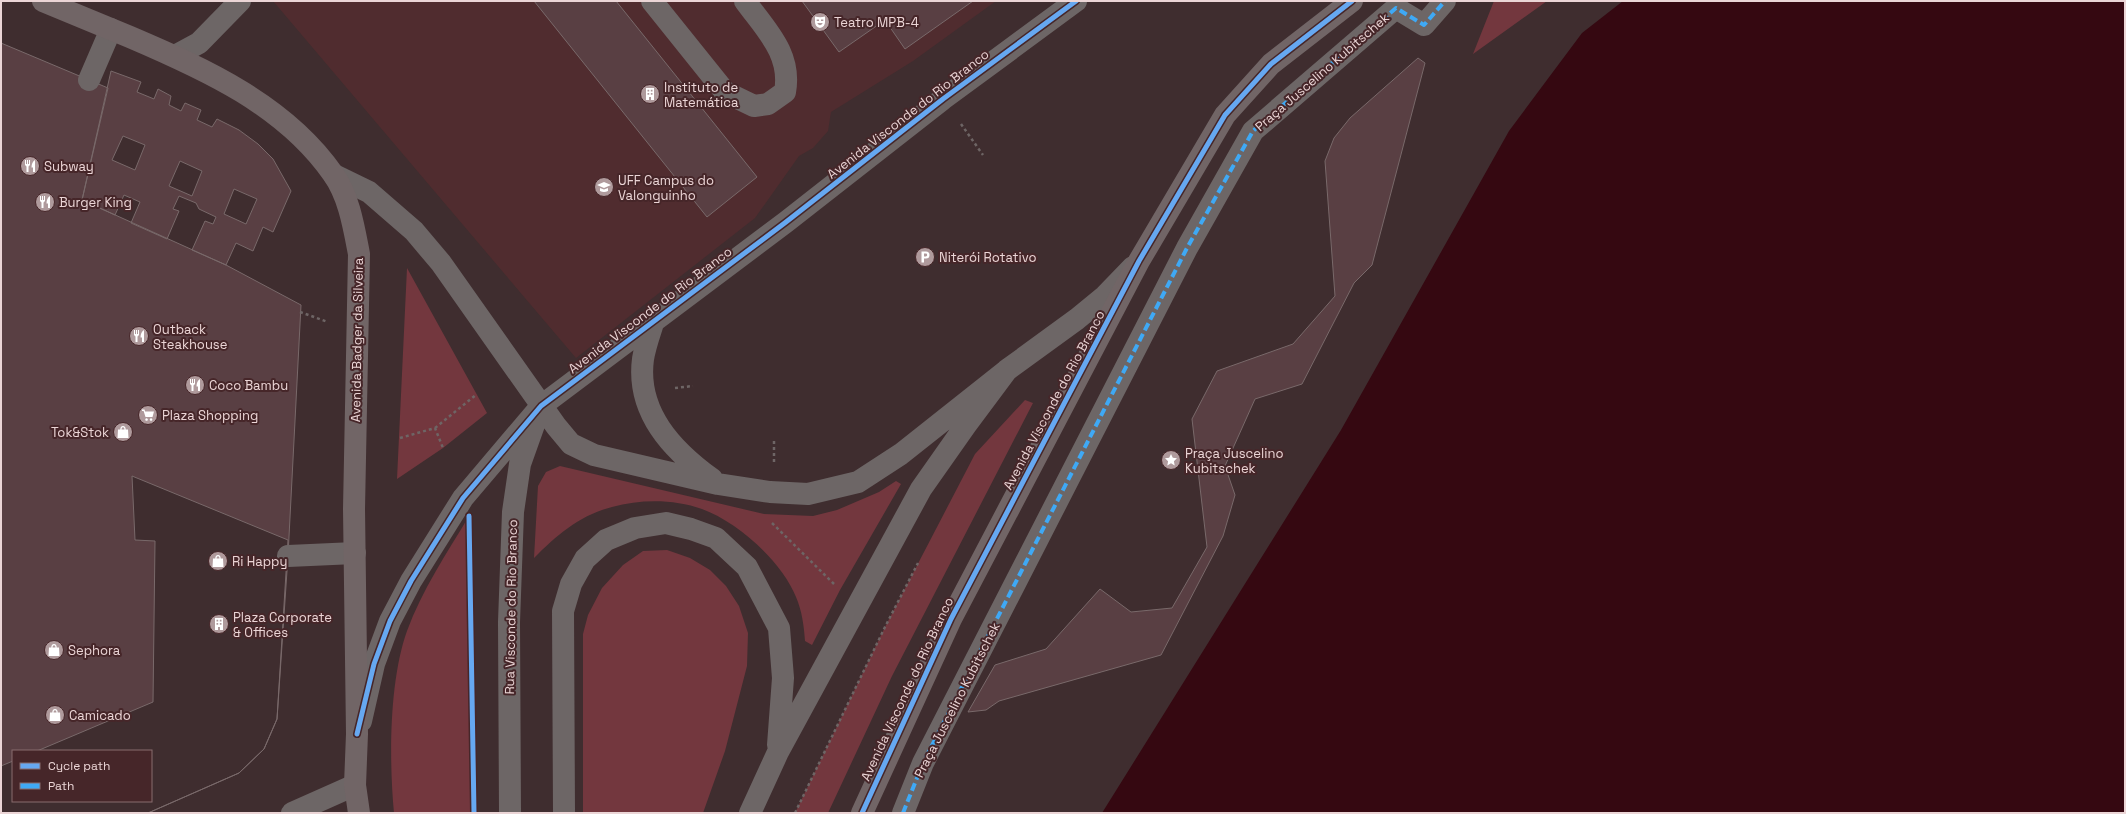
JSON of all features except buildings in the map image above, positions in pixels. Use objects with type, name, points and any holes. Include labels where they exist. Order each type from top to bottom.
[{"type":"main road","name":"Avenida Badger da Silveira","points":[[43,1],[175,56],[220,79],[265,106],[304,138],[334,175],[352,217],[359,254],[355,553],[357,734]]},
{"type":"main road","name":"Avenida Visconde do Rio Branco","points":[[862,813],[951,619],[1139,261],[1225,115],[1271,64],[1352,1]]},
{"type":"main road","name":"Avenida Visconde do Rio Branco","points":[[357,734],[355,785],[359,813]]},
{"type":"street","points":[[175,56],[199,43],[240,1]]},
{"type":"street","points":[[652,1],[725,92],[754,106],[768,104],[776,100],[785,92],[786,69],[780,48],[745,1]]},
{"type":"street","name":"Avenida Visconde do Rio Branco","points":[[357,734],[374,664],[390,621],[411,581],[463,498],[541,406],[786,222],[943,99],[1076,1]]},
{"type":"street","name":"Praça Juscelino Kubitschek","points":[[903,813],[923,764],[1176,270],[1253,131],[1396,8],[1424,24],[1445,1]]},
{"type":"street","points":[[89,80],[111,29]]},
{"type":"street","points":[[334,175],[369,192],[414,231],[441,263],[541,406],[571,444],[594,455],[718,484],[770,492],[808,494],[858,482],[901,454],[1007,370],[1076,319],[1105,296],[1139,261]]},
{"type":"street","points":[[654,320],[643,359],[644,392],[654,420],[671,444],[691,464],[718,484]]},
{"type":"street","points":[[750,813],[778,752],[922,489],[1007,370]]},
{"type":"street","name":"Rua Visconde do Rio Branco","points":[[510,813],[509,622],[513,512],[520,464],[541,406]]},
{"type":"street","points":[[564,813],[563,611],[571,584],[585,559],[606,540],[635,528],[666,523],[691,529],[716,538],[747,567],[778,628],[783,678],[778,752]]},
{"type":"street","points":[[288,556],[355,553]]},
{"type":"street","points":[[292,813],[355,785]]},
{"type":"path","points":[[943,99],[983,155]]},
{"type":"path","points":[[400,438],[435,428],[477,394]]},
{"type":"path","points":[[435,428],[443,448]]},
{"type":"path","points":[[470,539],[474,813]]},
{"type":"path","points":[[795,813],[882,634],[921,558]]},
{"type":"shaded area","name":"UFF Campus do Valonguinho","points":[[273,1],[996,1],[913,61],[831,112],[828,131],[813,148],[799,156],[755,218],[576,358]]},
{"type":"shaded area","points":[[1494,1],[1547,1],[1473,54]]},
{"type":"shaded area","points":[[1623,1],[2125,1],[2125,813],[1102,813],[1341,430],[1509,131],[1582,33]]},
{"type":"shaded area","points":[[407,268],[487,413],[443,448],[397,479]]},
{"type":"shaded area","points":[[1025,400],[1033,403],[892,676],[828,813],[795,813],[885,627],[975,454]]},
{"type":"shaded area","points":[[560,466],[764,514],[813,516],[837,510],[879,492],[896,481],[901,484],[840,590],[812,645],[805,641],[800,608],[796,597],[780,570],[770,557],[744,533],[730,523],[702,509],[680,503],[657,501],[623,504],[612,507],[590,515],[579,521],[551,541],[534,558],[538,486],[546,472]]},
{"type":"shaded area","points":[[469,516],[474,813],[394,813],[391,770],[392,721],[401,651],[407,631],[420,601],[435,572]]},
{"type":"shaded area","points":[[667,550],[690,558],[710,570],[726,586],[739,606],[748,633],[747,666],[725,751],[703,813],[583,813],[583,634],[588,615],[602,588],[623,565],[643,551]]},
{"type":"marked path","points":[[903,813],[923,763],[1187,248],[1253,131],[1396,8],[1424,25],[1445,1]]},
{"type":"cycle path","points":[[357,734],[374,664],[390,621],[411,581],[463,498],[541,406],[786,222],[943,99],[1076,1]]},
{"type":"cycle path","points":[[862,813],[951,619],[1139,261],[1225,115],[1271,64],[1352,1]]},
{"type":"cycle path","points":[[469,516],[474,813]]},
{"type":"place","name":"Teatro MPB-4","points":[[820,22]]},
{"type":"place","name":"Instituto de Matemática","points":[[650,94]]},
{"type":"place","name":"Subway","points":[[30,166]]},
{"type":"place","name":"UFF Campus do Valonguinho","points":[[604,187]]},
{"type":"place","name":"Burger King","points":[[45,202]]},
{"type":"place","name":"Niterói Rotativo","points":[[925,257]]},
{"type":"place","name":"Outback Steakhouse","points":[[139,336]]},
{"type":"place","name":"Coco Bambu","points":[[195,385]]},
{"type":"place","name":"Plaza Shopping","points":[[148,415]]},
{"type":"place","name":"Tok&Stok","points":[[123,432]]},
{"type":"place","name":"Praça Juscelino Kubitschek","points":[[1171,460]]},
{"type":"place","name":"Ri Happy","points":[[218,561]]},
{"type":"place","name":"Plaza Corporate & Offices","points":[[219,624]]},
{"type":"place","name":"Sephora","points":[[54,650]]},
{"type":"place","name":"Camicado","points":[[55,715]]}]
